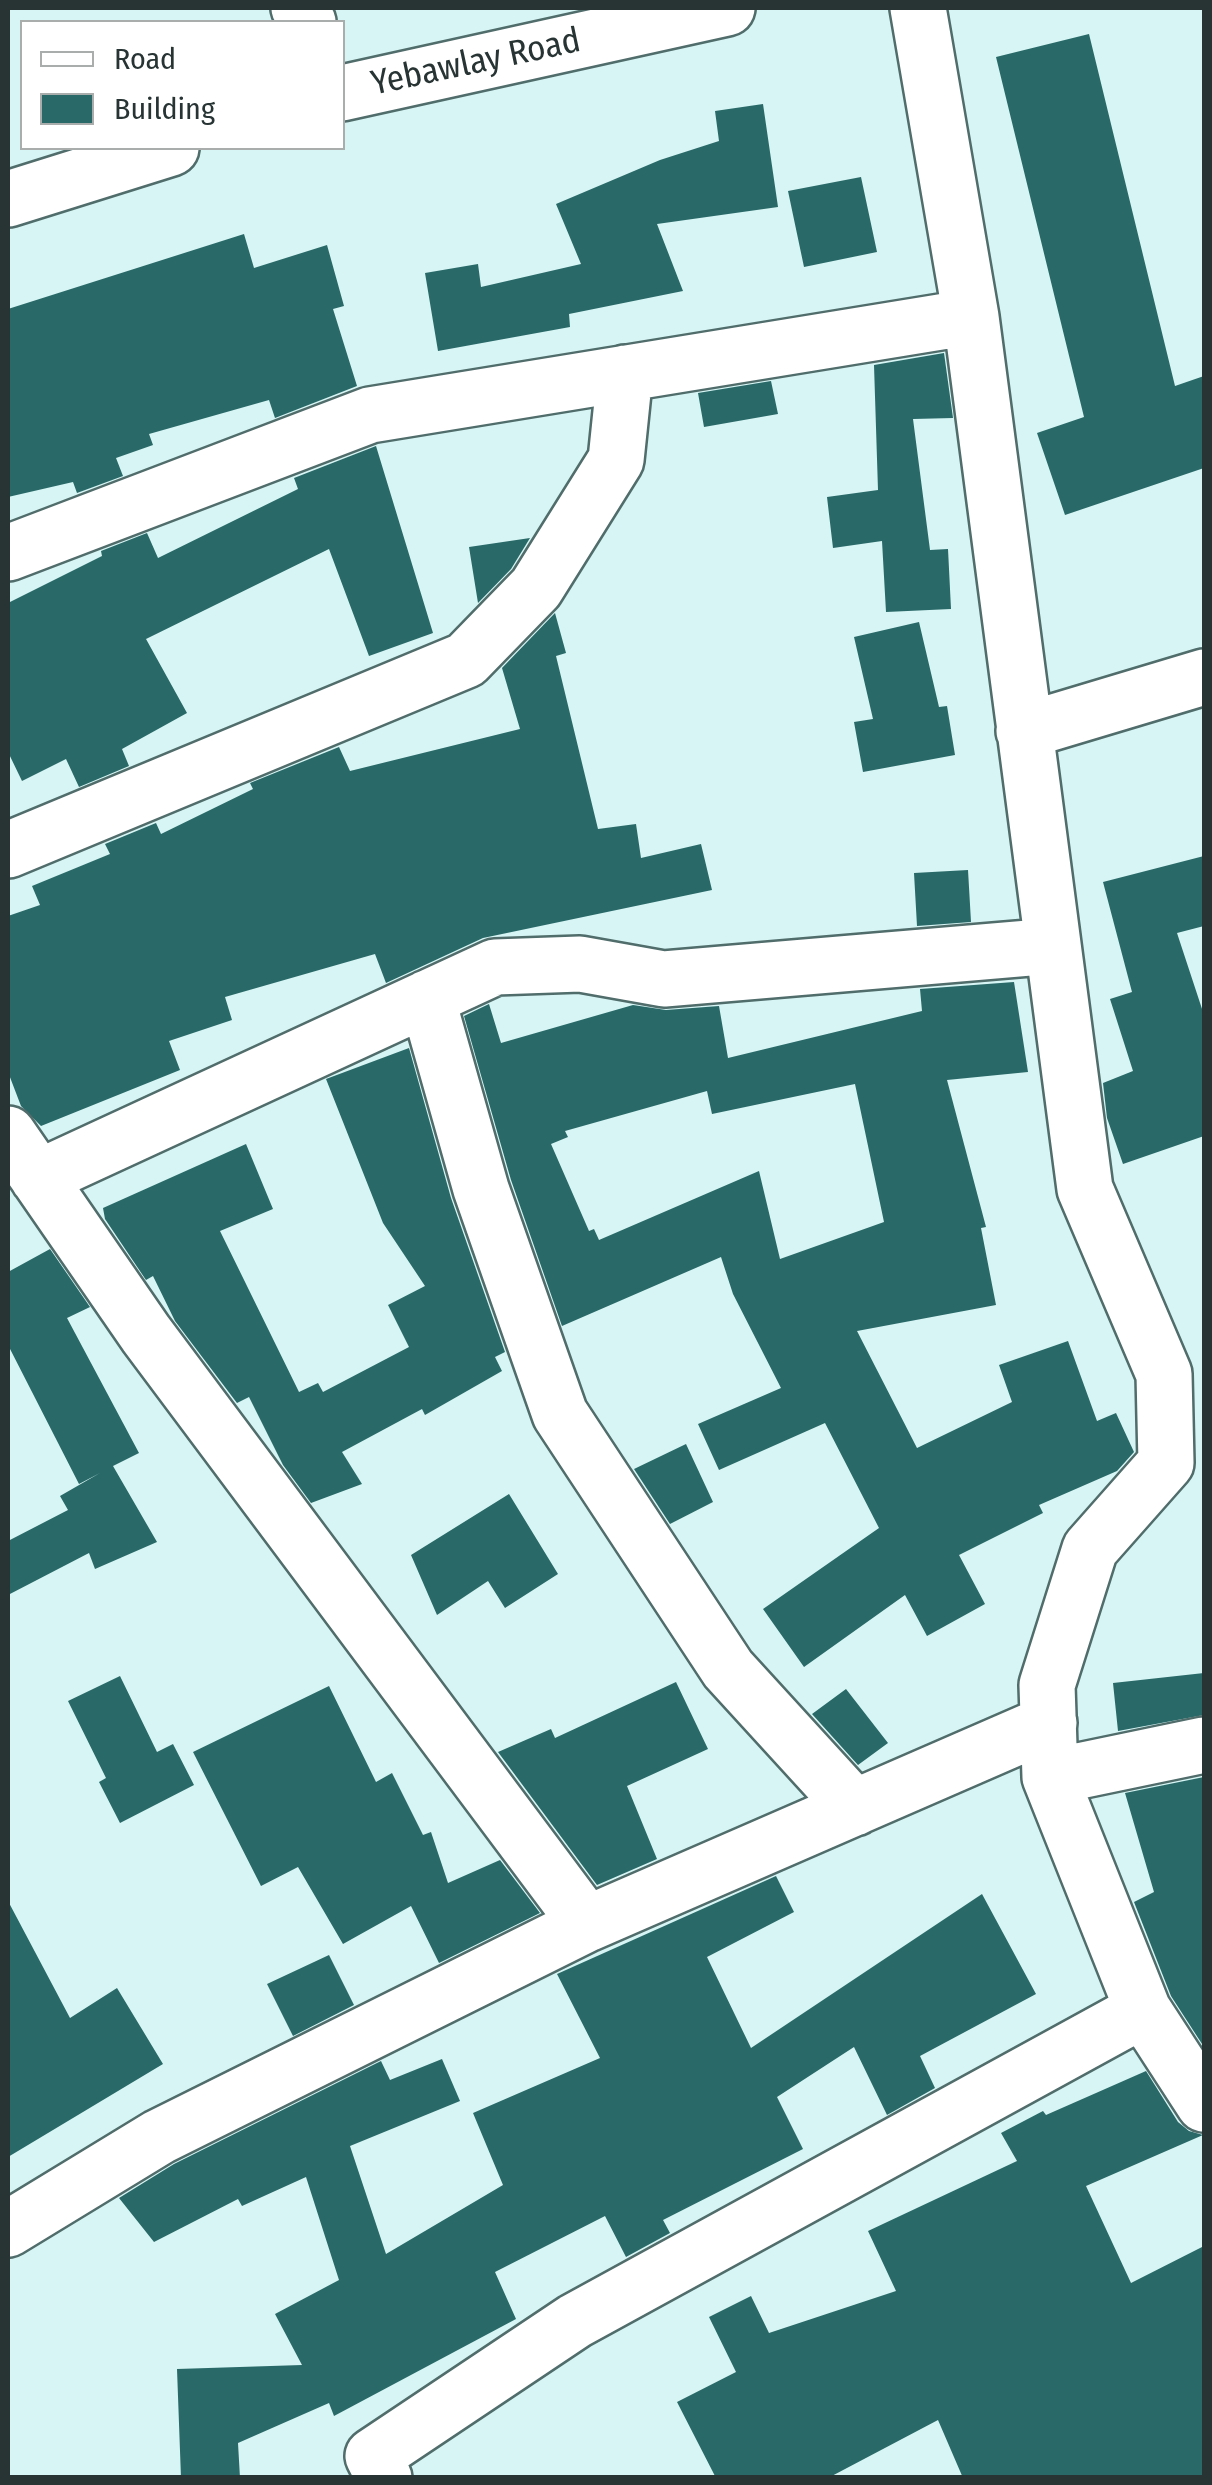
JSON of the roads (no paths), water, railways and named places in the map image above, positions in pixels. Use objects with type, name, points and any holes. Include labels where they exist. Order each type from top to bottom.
[{"type":"street","name":"Yebawlay Road","points":[[345,88],[728,8]]},
{"type":"street","points":[[918,8],[971,317],[1085,1189],[1164,1374],[1166,1463],[1090,1548],[1047,1685],[1050,1777],[1143,2010],[1204,2104]]},
{"type":"street","points":[[8,200],[166,150]]},
{"type":"street","points":[[8,553],[370,416],[971,317]]},
{"type":"street","points":[[8,850],[466,660],[536,588],[616,460],[625,373]]},
{"type":"street","points":[[1024,731],[1204,677]]},
{"type":"street","points":[[38,1178],[495,966],[580,964],[664,979],[1052,946]]},
{"type":"street","points":[[427,998],[480,1189],[560,1414],[728,1669],[855,1808]]},
{"type":"street","points":[[8,1134],[158,1350],[587,1924]]},
{"type":"street","points":[[8,2230],[160,2138],[587,1924],[1049,1723]]},
{"type":"street","points":[[1050,1777],[1204,1745]]},
{"type":"street","points":[[384,2478],[373,2456],[575,2321],[1143,2010]]}]
